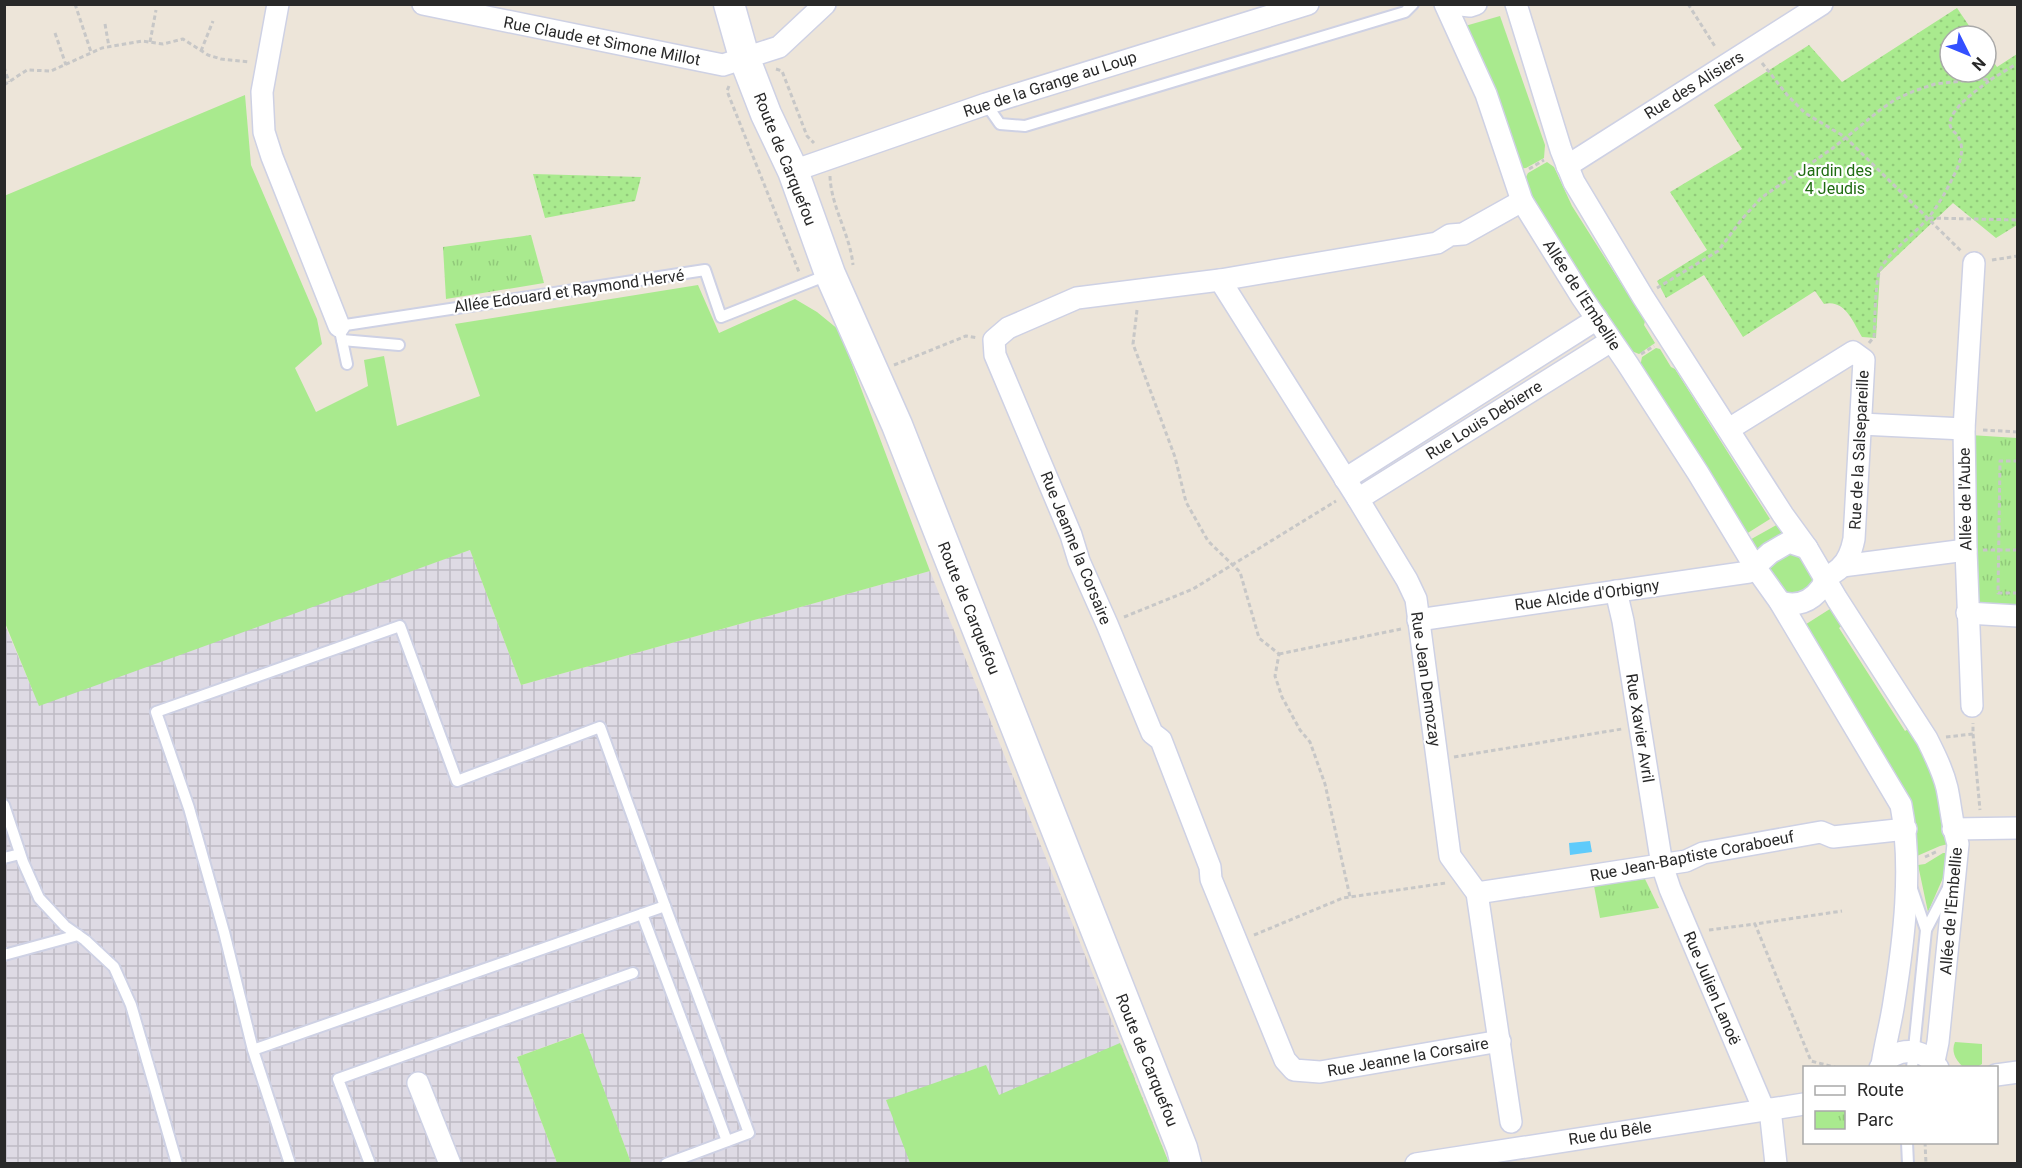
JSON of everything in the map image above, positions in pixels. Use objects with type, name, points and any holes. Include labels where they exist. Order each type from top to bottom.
[{"type":"main road","name":"Route de Carquefou","points":[[729,4],[744,57],[766,114],[793,171],[817,279],[897,425],[1169,1114],[1186,1164]]},
{"type":"street","points":[[278,4],[262,92],[264,132],[340,333]]},
{"type":"street","name":"Rue Claude et Simone Millot","points":[[436,6],[723,65],[780,47],[825,4]]},
{"type":"street","name":"Rue de la Grange au Loup","points":[[793,171],[986,104],[1308,4]]},
{"type":"street","name":"Allée de l'Embellie","points":[[1445,4],[1486,94],[1522,201],[1698,473],[1755,567],[1780,602],[1901,805],[1906,829],[1902,941],[1894,1004],[1881,1066]]},
{"type":"street","points":[[1452,4],[1470,6],[1476,4]]},
{"type":"street","name":"Allée de l'Embellie","points":[[1516,4],[1564,158],[1574,182],[1643,297],[1730,429],[1783,515],[1807,548],[1834,573],[1837,599],[1927,739],[1939,764],[1947,788],[1956,836],[1956,871],[1936,1064]]},
{"type":"street","name":"Rue des Alisiers","points":[[1564,158],[1727,64],[1822,4]]},
{"type":"street","points":[[994,340],[1008,328],[1077,298],[1220,280],[1437,243],[1450,235],[1463,234],[1522,201]]},
{"type":"street","name":"Allée de l'Aube","points":[[1972,706],[1964,429],[1974,263]]},
{"type":"street","name":"Rue Jean Demozay","points":[[1220,280],[1352,489],[1416,599],[1450,856],[1477,893],[1511,1122]]},
{"type":"street","name":"Rue Louis Debierre","points":[[1352,489],[1597,319]]},
{"type":"street","name":"Rue Jeanne la Corsaire","points":[[994,340],[995,355],[1071,535],[1079,561],[1152,733],[1161,740],[1210,867],[1211,879],[1285,1060],[1294,1070],[1320,1072],[1500,1041]]},
{"type":"street","name":"Rue Louis Debierre","points":[[1352,489],[1611,341]]},
{"type":"street","name":"Rue de la Salsepareille","points":[[1730,429],[1853,352],[1864,360],[1854,539],[1850,553],[1834,573]]},
{"type":"street","points":[[1861,424],[1964,429]]},
{"type":"street","points":[[1755,567],[1770,553],[1789,542],[1807,548]]},
{"type":"street","points":[[1780,602],[1791,606],[1803,603],[1811,598],[1834,573],[1966,550]]},
{"type":"street","name":"Rue Alcide d'Orbigny","points":[[1418,620],[1749,572],[1755,567]]},
{"type":"street","name":"Rue Xavier Avril","points":[[1616,591],[1623,621],[1662,865]]},
{"type":"street","points":[[1968,613],[2018,616]]},
{"type":"street","points":[[1956,836],[1982,829],[2018,828]]},
{"type":"street","name":"Rue Jean-Baptiste Coraboeuf","points":[[1477,893],[1686,861],[1702,853],[1821,832],[1833,837],[1906,829]]},
{"type":"street","name":"Rue Julien Lanoë","points":[[1662,865],[1688,932],[1767,1109],[1776,1164]]},
{"type":"street","points":[[1881,1066],[1895,1054],[1912,1059],[1928,1056],[1936,1064]]},
{"type":"street","points":[[1998,1075],[2018,1072]]},
{"type":"street","points":[[418,1083],[450,1164]]},
{"type":"street","name":"Rue du Bêle","points":[[1430,1162],[1803,1104]]},
{"type":"lane","points":[[986,104],[1000,124],[1025,126],[1405,12],[1413,4]]},
{"type":"lane","name":"Allée Edouard et Raymond Hervé","points":[[340,333],[705,270],[721,317],[817,279]]},
{"type":"lane","points":[[347,364],[340,333],[399,345]]},
{"type":"lane","points":[[290,1164],[253,1050],[224,932],[189,808],[156,712],[400,626],[456,781],[600,727],[749,1133],[666,1164]]},
{"type":"lane","points":[[4,805],[20,854],[39,898],[65,926],[114,967],[131,1005],[177,1164]]},
{"type":"lane","points":[[4,858],[20,854]]},
{"type":"lane","points":[[1906,869],[1926,930]]},
{"type":"lane","points":[[1912,1059],[1926,930],[1956,871]]},
{"type":"lane","points":[[253,1050],[665,906]]},
{"type":"lane","points":[[642,914],[727,1141]]},
{"type":"lane","points":[[4,956],[78,935]]},
{"type":"lane","points":[[370,1164],[338,1079],[633,973]]},
{"type":"lane","points":[[1907,1144],[1908,1164]]},
{"type":"path","points":[[75,4],[91,52]]},
{"type":"path","points":[[1688,4],[1727,64]]},
{"type":"path","points":[[150,42],[156,10]]},
{"type":"path","points":[[201,51],[213,21]]},
{"type":"path","points":[[105,24],[109,47]]},
{"type":"path","points":[[55,33],[66,65]]},
{"type":"path","points":[[4,85],[27,70],[51,71],[91,52],[142,41],[163,45],[183,39],[201,51],[221,59],[266,65]]},
{"type":"path","points":[[1753,48],[1767,72],[1805,113],[1845,137],[1974,263],[2018,256]]},
{"type":"path","name":"Route de Carquefou","points":[[817,279],[727,91],[744,57],[782,71],[807,136],[829,158],[831,193]]},
{"type":"path","points":[[1998,75],[2018,63]]},
{"type":"path","points":[[4,68],[9,82]]},
{"type":"path","points":[[1643,297],[1718,251],[1761,198],[1833,148],[1880,110],[1914,90],[1939,84]]},
{"type":"path","points":[[1859,356],[1874,338],[1879,273],[1886,262],[1928,218],[1952,181],[1960,162],[1962,147],[1950,122],[1954,112],[1985,84]]},
{"type":"path","points":[[1513,179],[1564,158]]},
{"type":"path","points":[[1928,218],[2018,220]]},
{"type":"path","points":[[1140,290],[1133,344],[1175,457],[1186,502],[1208,541],[1240,572],[1259,638],[1279,654]]},
{"type":"path","points":[[886,369],[966,336],[994,340]]},
{"type":"path","points":[[1627,363],[1658,344],[1664,349],[1673,344]]},
{"type":"path","points":[[1964,429],[2018,432]]},
{"type":"path","points":[[2018,461],[2000,461],[1998,550],[1998,592],[2018,593]]},
{"type":"path","points":[[1107,624],[1193,589],[1233,566],[1352,489]]},
{"type":"path","points":[[1966,550],[2018,550]]},
{"type":"path","points":[[1279,654],[1406,628],[1418,620]]},
{"type":"path","points":[[1279,654],[1275,676],[1282,697],[1300,730],[1310,742],[1325,784],[1350,897]]},
{"type":"path","points":[[1972,706],[1982,829]]},
{"type":"path","points":[[1437,760],[1639,727]]},
{"type":"path","points":[[1927,739],[1973,734]]},
{"type":"path","points":[[1906,869],[1916,861],[1946,847],[1956,836]]},
{"type":"path","points":[[1237,942],[1350,897],[1445,884],[1464,875]]},
{"type":"path","points":[[1688,932],[1842,911]]},
{"type":"path","points":[[1755,924],[1811,1061],[1830,1066]]},
{"type":"path","points":[[1925,1144],[1926,1164]]},
{"type":"shaded area","points":[[470,550],[521,685],[930,571],[1169,1163],[631,1163],[582,1033],[517,1057],[557,1163],[5,1163],[4,623],[39,705],[130,670]]},
{"type":"green space","name":"Jardin des 4 Jeudis","points":[[1957,8],[1968,24],[1938,24],[1938,84],[1998,84],[1998,66],[2017,54],[2017,225],[1996,238],[1953,203],[1880,272],[1876,338],[1862,337],[1843,308],[1831,303],[1824,304],[1815,291],[1743,337],[1704,275],[1666,298],[1657,281],[1707,250],[1670,192],[1742,149],[1714,105],[1809,45],[1842,82]]},
{"type":"green space","points":[[1500,16],[1545,145],[1544,158],[1526,168],[1517,169],[1465,26]]},
{"type":"green space","points":[[245,95],[251,165],[317,319],[322,344],[295,368],[316,412],[368,386],[364,360],[384,356],[397,426],[480,396],[455,324],[698,285],[719,333],[795,299],[817,312],[839,330],[930,571],[521,685],[470,550],[39,706],[5,623],[4,196]]},
{"type":"green space","points":[[1547,162],[1554,167],[1572,206],[1645,321],[1644,325],[1655,343],[1639,354],[1634,352],[1629,355],[1536,209],[1525,179],[1528,173]]},
{"type":"green space","points":[[533,174],[641,177],[635,201],[545,218]]},
{"type":"green space","points":[[531,235],[544,283],[446,299],[443,247]]},
{"type":"green space","points":[[1656,348],[1660,349],[1671,367],[1675,369],[1770,519],[1743,536],[1635,367],[1641,362],[1642,357]]},
{"type":"green space","points":[[1970,435],[2017,438],[2017,610],[1973,606]]},
{"type":"green space","points":[[1780,523],[1787,534],[1759,553],[1746,542]]},
{"type":"green space","points":[[1786,552],[1800,556],[1814,578],[1806,594],[1780,595],[1767,565]]},
{"type":"green space","points":[[1833,607],[1844,624],[1839,628],[1905,731],[1910,728],[1922,751],[1936,783],[1948,844],[1917,856],[1909,809],[1800,628]]},
{"type":"green space","points":[[1943,853],[1949,853],[1946,871],[1928,912],[1918,865],[1925,864]]},
{"type":"green space","points":[[1645,879],[1659,908],[1600,918],[1594,886]]},
{"type":"green space","points":[[583,1033],[631,1163],[557,1163],[517,1057]]},
{"type":"green space","points":[[1955,1042],[1982,1044],[1982,1064],[1962,1066],[1957,1061],[1953,1049]]},
{"type":"green space","points":[[1120,1043],[1169,1163],[910,1163],[886,1100],[986,1065],[999,1095]]},
{"type":"water","points":[[1590,841],[1592,852],[1570,855],[1569,843]]}]
